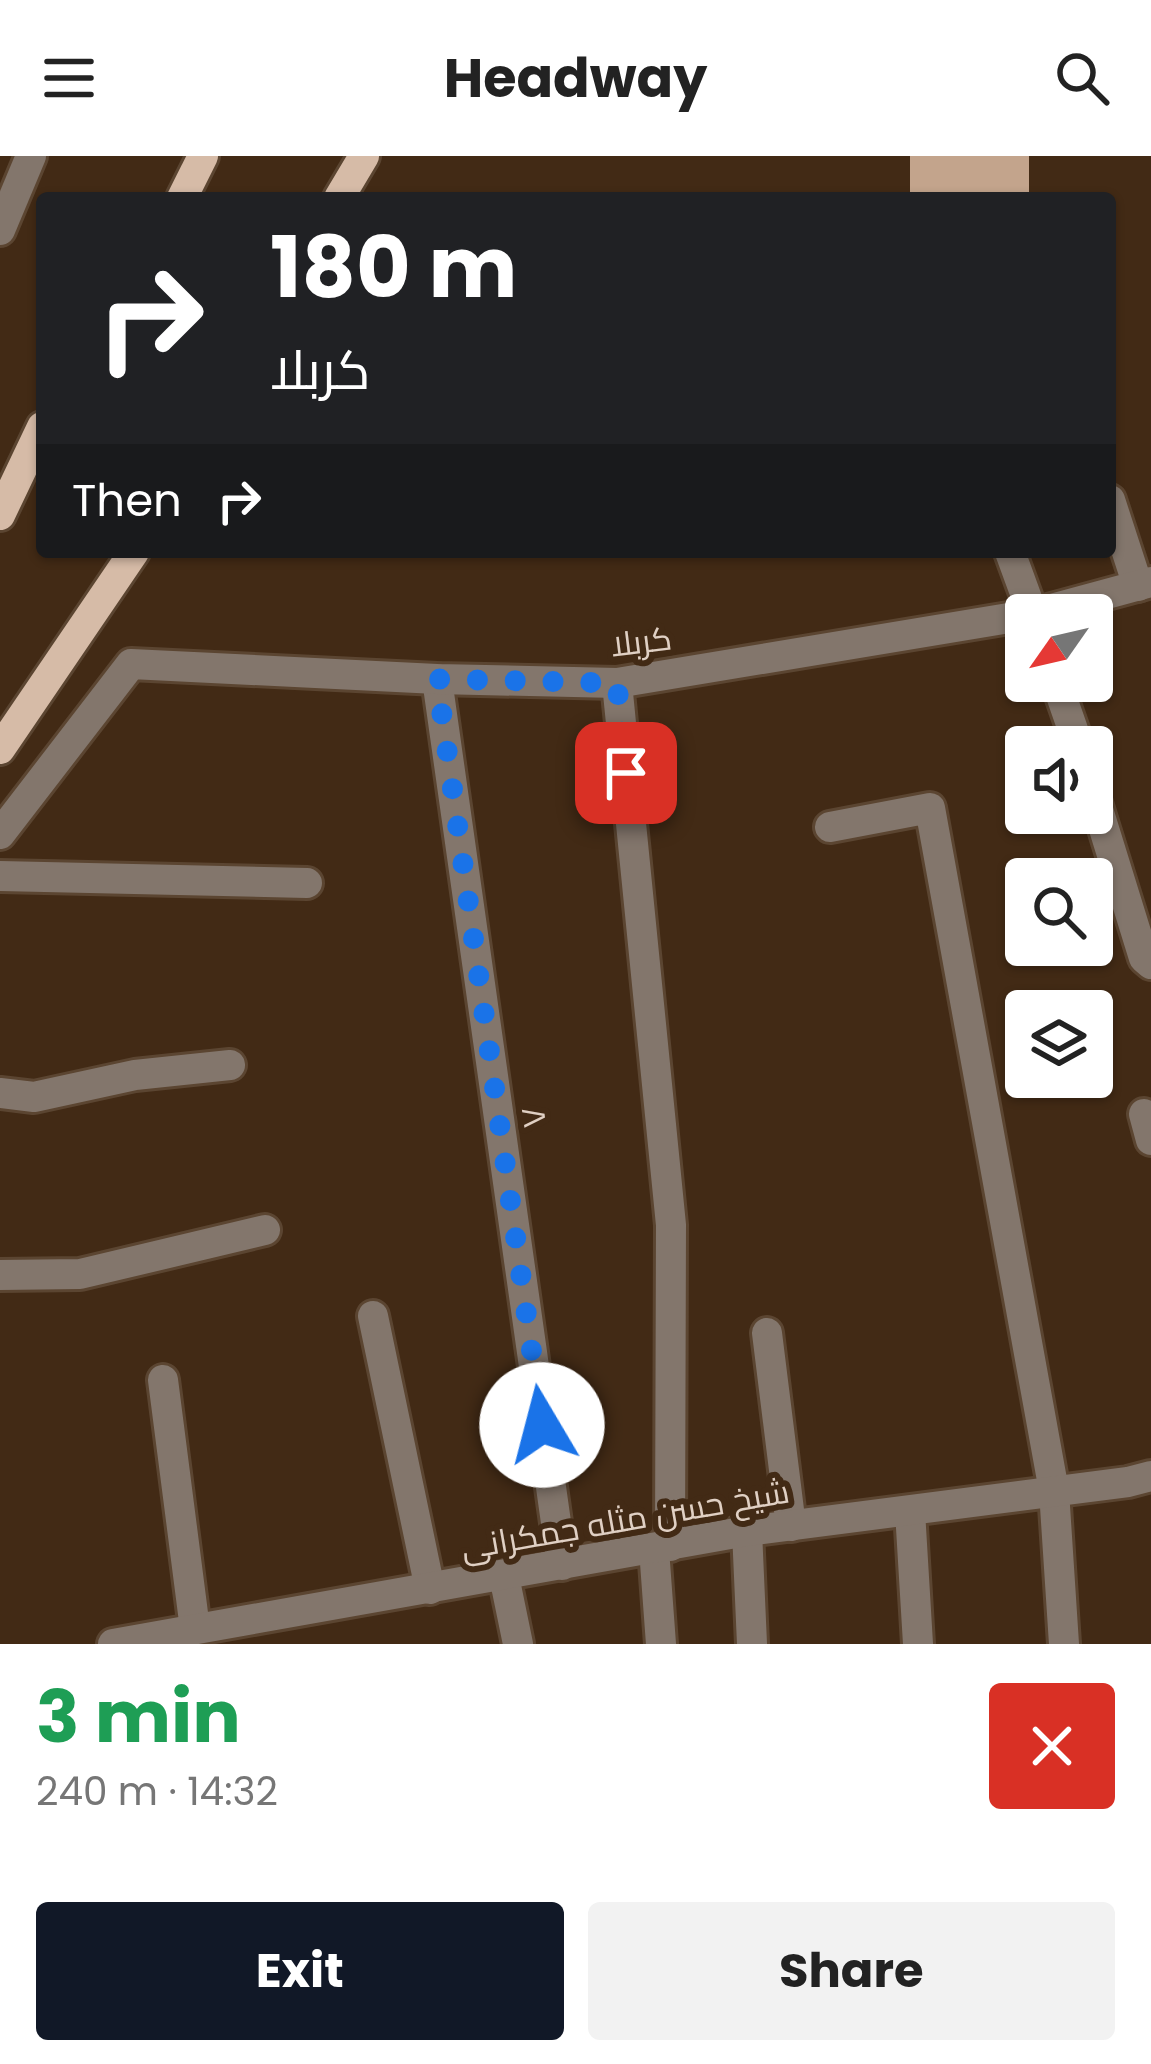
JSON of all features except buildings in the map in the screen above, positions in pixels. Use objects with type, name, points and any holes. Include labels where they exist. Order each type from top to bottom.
[{"type":"main road","points":[[185,192],[203,156]]},
{"type":"main road","points":[[342,192],[362,158]]},
{"type":"main road","points":[[0,515],[35,448]]},
{"type":"main road","points":[[0,749],[130,558]]},
{"type":"street","points":[[0,230],[31,156]]},
{"type":"street","points":[[1116,514],[1145,584]]},
{"type":"street","points":[[1012,558],[1026,594]]},
{"type":"street","name":"کربلا","points":[[1108,594],[1145,584]]},
{"type":"street","name":"کربلا","points":[[0,834],[131,664],[617,683],[1005,619]]},
{"type":"street","name":"۸","points":[[437,679],[562,1565]]},
{"type":"street","points":[[617,683],[670,1225],[661,1644]]},
{"type":"street","points":[[830,826],[930,808],[1054,1491],[1064,1644]]},
{"type":"street","points":[[1106,834],[1144,958],[1151,964]]},
{"type":"street","points":[[0,875],[308,884]]},
{"type":"street","points":[[0,1093],[34,1097],[135,1075],[230,1065]]},
{"type":"street","points":[[0,1275],[80,1274],[265,1230]]},
{"type":"street","points":[[373,1316],[430,1588]]},
{"type":"street","points":[[766,1333],[791,1526]]},
{"type":"street","points":[[163,1380],[195,1629]]},
{"type":"street","name":"شیخ حسن مثله جمکرانی","points":[[113,1644],[195,1629],[230,1634],[430,1588],[747,1532],[1151,1476]]},
{"type":"street","points":[[910,1511],[918,1644]]},
{"type":"street","points":[[747,1532],[752,1644]]},
{"type":"street","points":[[504,1576],[518,1644]]},
{"type":"route","points":[[542,1425],[437,679],[617,683],[626,773]]}]
